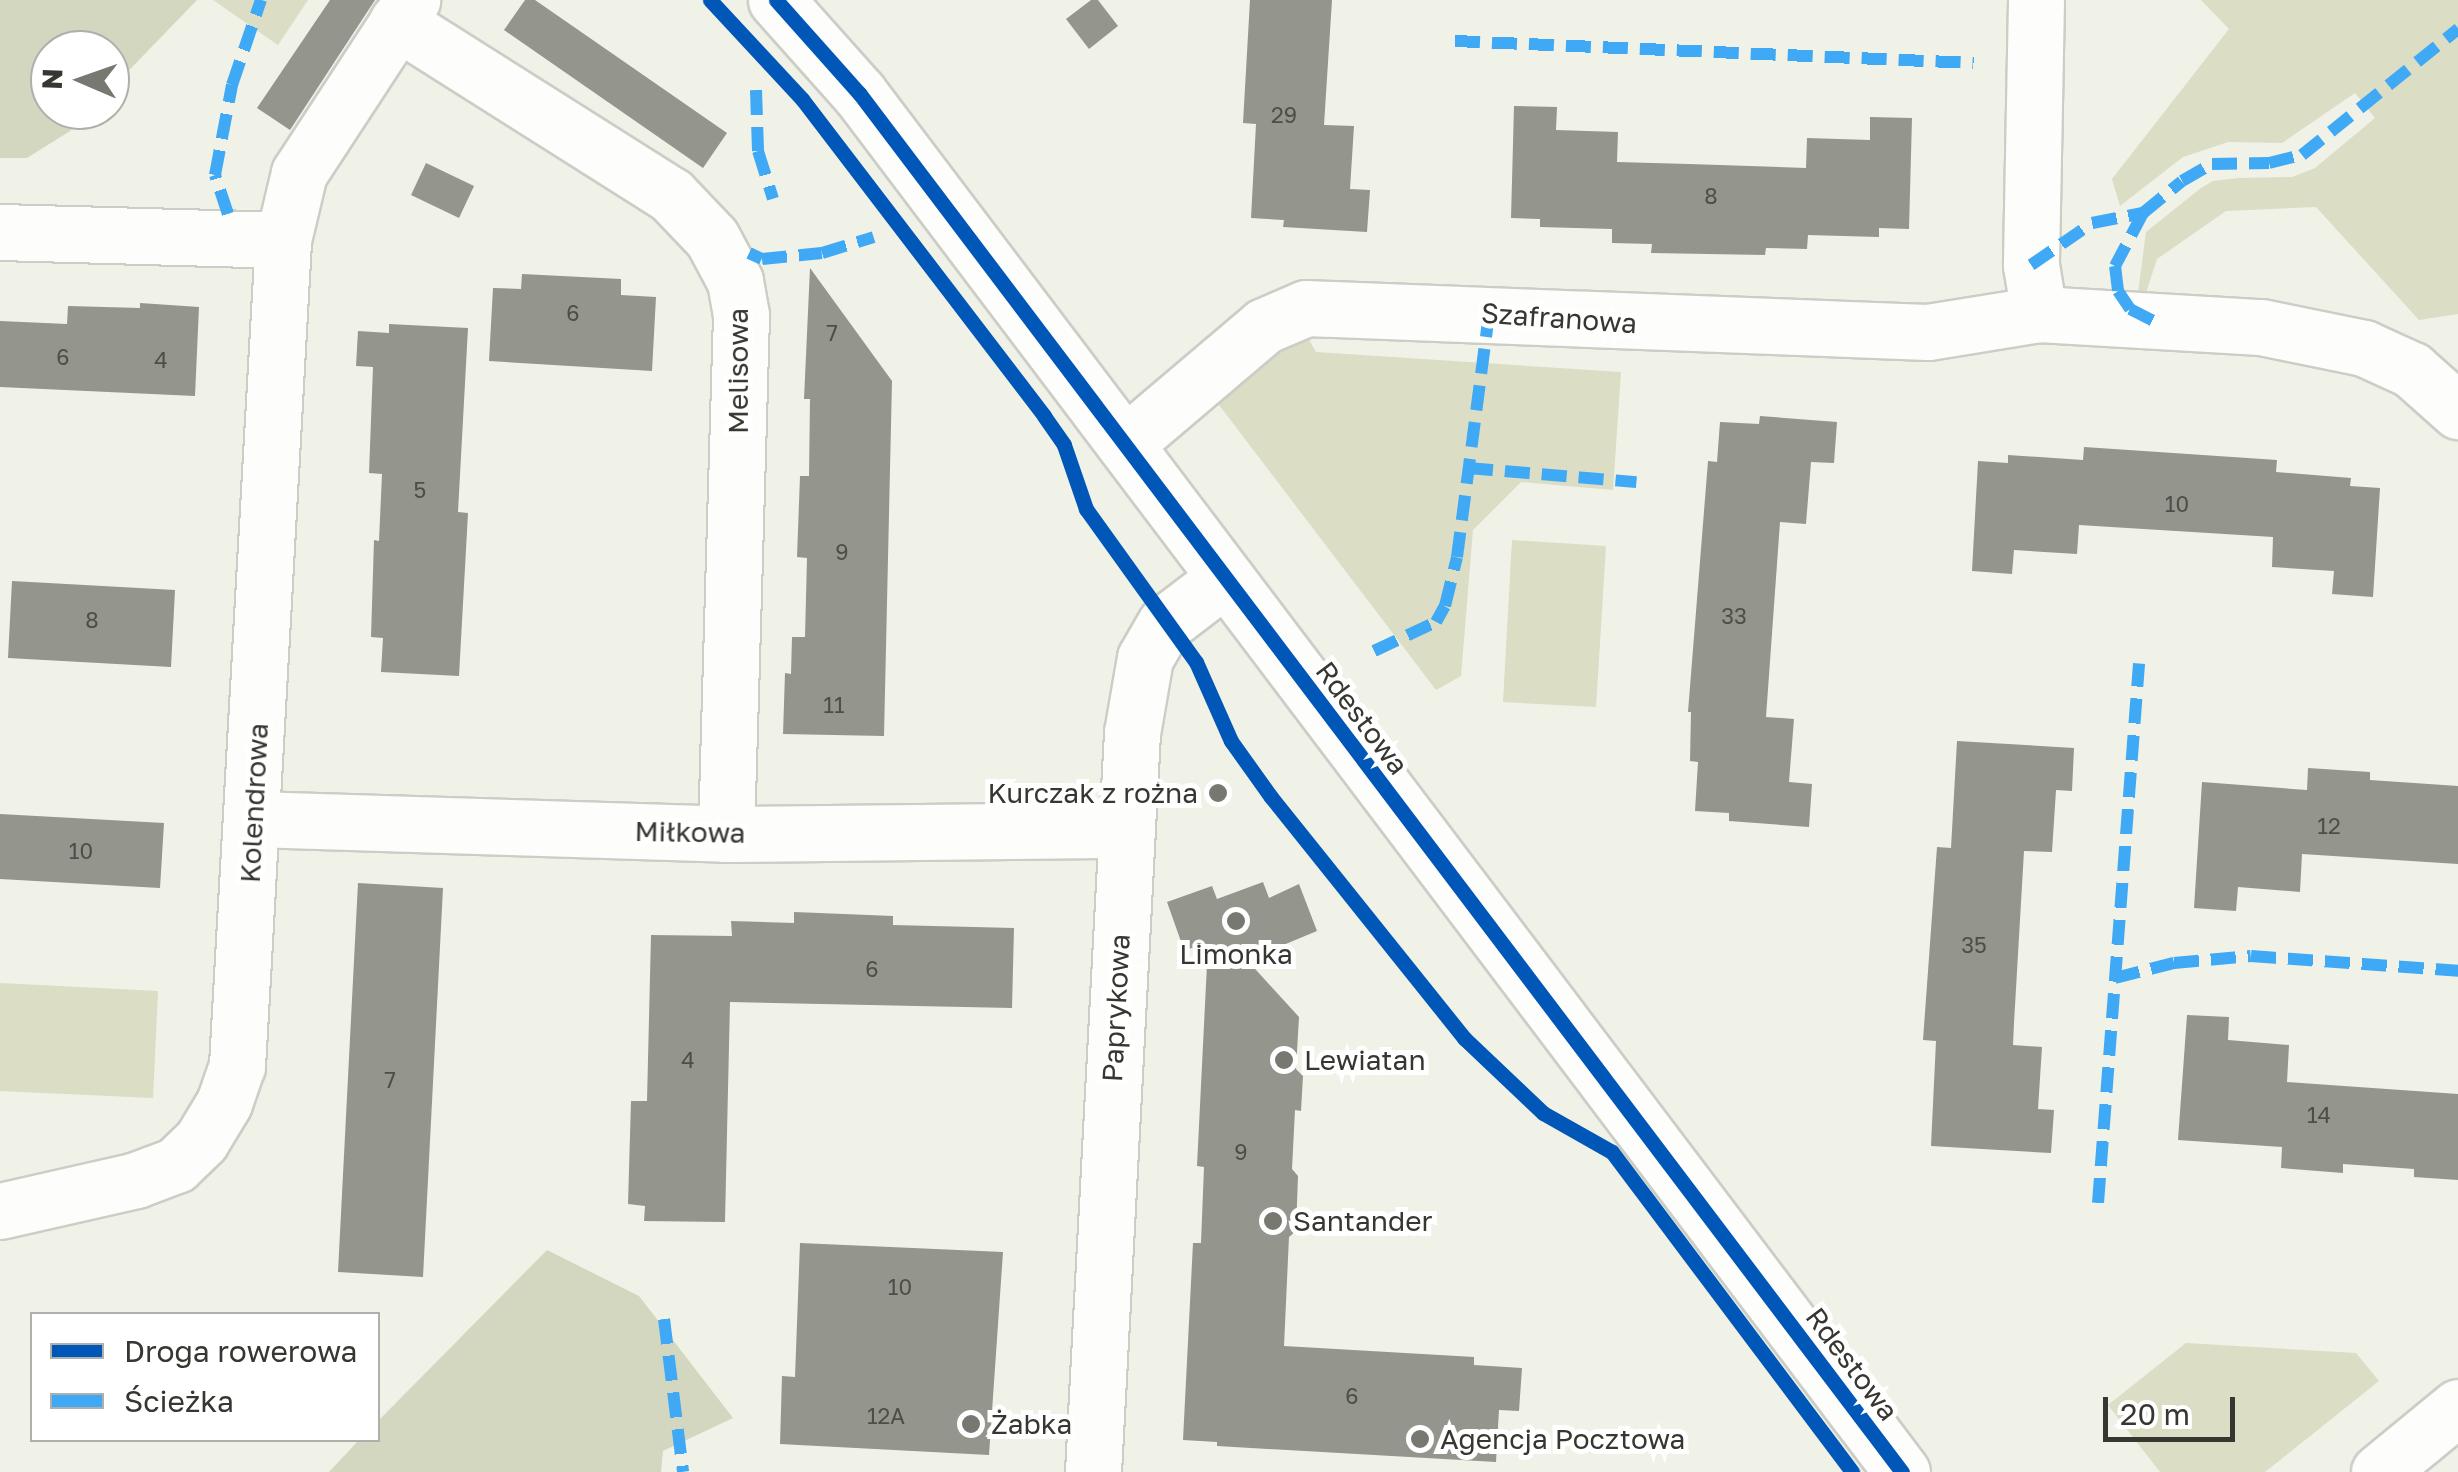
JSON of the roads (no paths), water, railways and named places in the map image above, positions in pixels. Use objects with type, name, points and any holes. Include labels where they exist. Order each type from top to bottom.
[{"type":"street","name":"Rdestowa","points":[[776,0],[859,93],[1902,1472]]},
{"type":"street","points":[[2036,0],[2030,265],[2038,314]]},
{"type":"street","name":"Kolendrowa","points":[[0,1210],[136,1180],[176,1164],[201,1141],[224,1103],[238,1066],[284,240],[299,173],[405,11]]},
{"type":"street","name":"Melisowa","points":[[405,11],[671,195],[712,238],[735,281],[742,315],[726,834]]},
{"type":"street","points":[[0,232],[284,240]]},
{"type":"street","name":"Szafranowa","points":[[1125,444],[1264,326],[1306,308],[1928,332],[2038,314],[2261,327],[2364,348],[2412,370],[2458,411]]},
{"type":"street","name":"Paprykowa","points":[[1093,1472],[1132,733],[1145,658],[1165,624],[1224,579]]},
{"type":"street","name":"Miłkowa","points":[[254,819],[726,834],[1126,830]]},
{"type":"street","points":[[2379,1472],[2458,1407]]},
{"type":"place","name":"Kurczak z rożna","points":[[1218,793]]},
{"type":"place","name":"Limonka","points":[[1236,921]]},
{"type":"place","name":"Lewiatan","points":[[1284,1060]]},
{"type":"place","name":"Santander","points":[[1273,1221]]},
{"type":"place","name":"Żabka","points":[[971,1424]]},
{"type":"place","name":"Agencja Pocztowa","points":[[1420,1439]]}]
